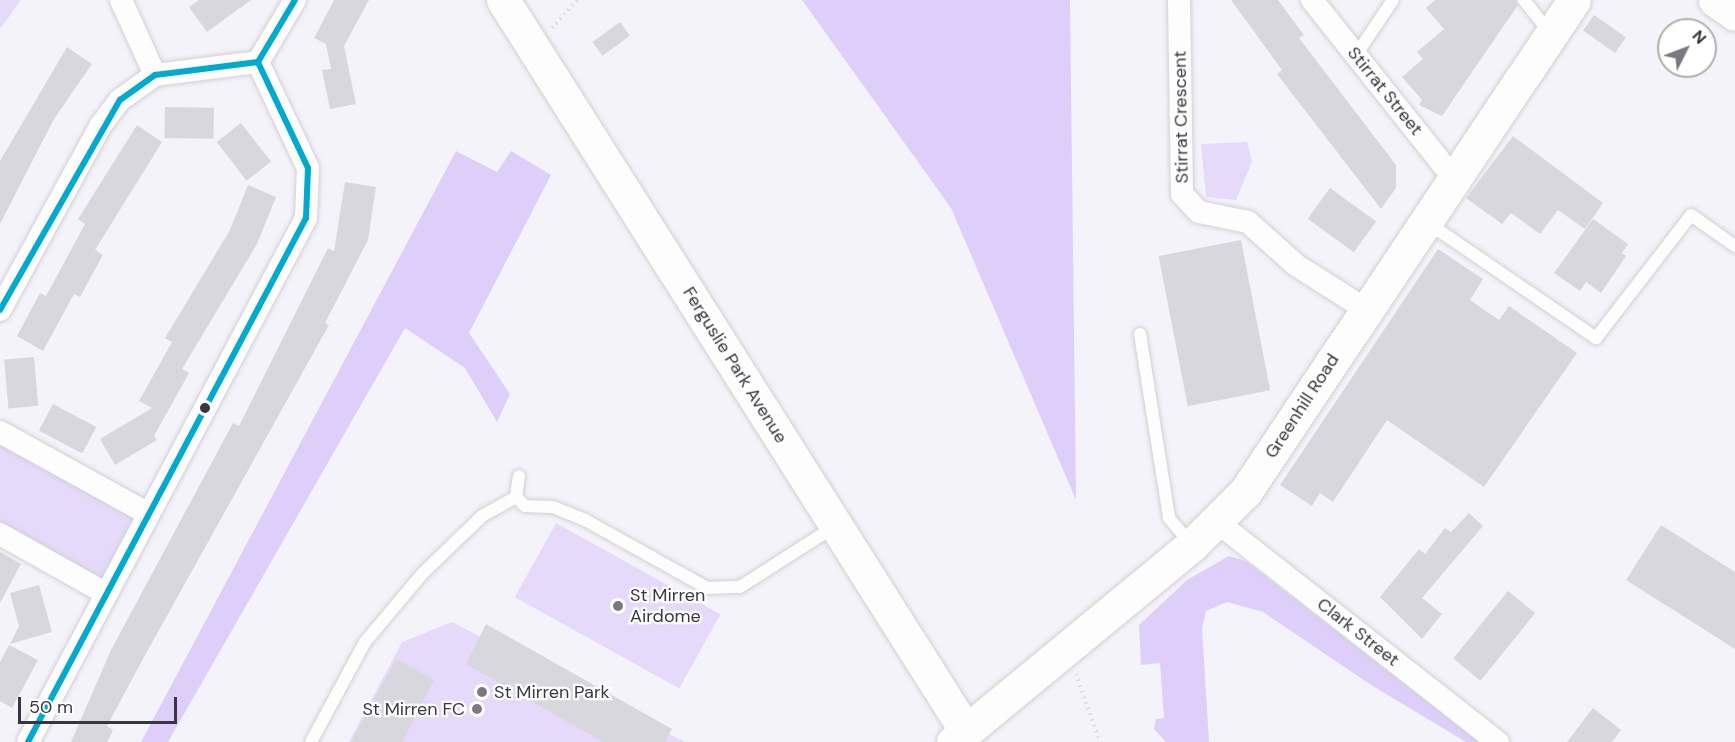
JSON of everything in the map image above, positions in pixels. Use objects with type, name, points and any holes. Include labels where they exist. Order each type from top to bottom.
[{"type":"street","points":[[121,0],[155,75]]},
{"type":"street","points":[[258,62],[295,0]]},
{"type":"street","name":"Ferguslie Park Avenue","points":[[502,0],[835,526],[960,737]]},
{"type":"street","name":"Stirrat Crescent","points":[[1179,0],[1182,194],[1199,212],[1248,222],[1296,265],[1365,309]]},
{"type":"street","name":"Stirrat Street","points":[[1312,0],[1457,182]]},
{"type":"street","name":"Greenhill Road","points":[[960,737],[1192,545],[1246,491],[1365,309],[1457,182],[1574,0]]},
{"type":"street","points":[[1715,0],[1735,14]]},
{"type":"street","points":[[0,310],[101,125],[120,100],[155,75],[258,62]]},
{"type":"street","points":[[28,742],[147,513],[306,218],[308,168],[258,62]]},
{"type":"street","points":[[0,432],[147,513]]},
{"type":"street","name":"Clark Street","points":[[1217,522],[1498,742]]},
{"type":"street","points":[[0,534],[105,593]]},
{"type":"lane","points":[[1356,54],[1393,0]]},
{"type":"lane","points":[[1524,0],[1551,35]]},
{"type":"lane","points":[[1428,223],[1596,338],[1690,215],[1735,246]]},
{"type":"lane","points":[[1140,334],[1169,518],[1192,545]]},
{"type":"lane","points":[[516,497],[519,476]]},
{"type":"lane","points":[[516,497],[525,506],[553,507],[585,520],[707,588],[740,586],[835,526]]},
{"type":"lane","points":[[311,742],[365,642],[422,574],[482,516],[516,497]]},
{"type":"path","points":[[533,46],[578,0]]},
{"type":"path","points":[[1082,684],[1100,742]]},
{"type":"shaded area","points":[[0,0],[21,0],[0,29]]},
{"type":"shaded area","points":[[802,0],[1070,0],[1076,500],[951,208]]},
{"type":"shaded area","points":[[1247,142],[1252,162],[1236,200],[1206,197],[1201,144]]},
{"type":"shaded area","points":[[456,151],[497,172],[511,151],[551,175],[469,333],[510,394],[497,422],[465,368],[405,328],[168,742],[141,742]]},
{"type":"shaded area","points":[[0,442],[135,515],[101,581],[0,525]]},
{"type":"shaded area","name":"St Mirren Airdome","points":[[556,523],[720,614],[679,688],[515,597]]},
{"type":"shaded area","points":[[1229,556],[1246,561],[1479,742],[1466,742],[1371,685],[1263,612],[1227,602],[1206,611],[1202,629],[1209,742],[1166,742],[1154,729],[1156,719],[1164,718],[1160,663],[1141,665],[1139,625],[1187,580]]},
{"type":"shaded area","name":"St Mirren Park","points":[[452,622],[685,742],[349,742],[402,642]]},
{"type":"building","points":[[199,0],[251,0],[207,32],[189,7]]},
{"type":"building","points":[[334,0],[369,0],[344,46],[356,104],[330,109],[322,70],[331,69],[326,44],[314,38]]},
{"type":"building","points":[[1231,0],[1278,0],[1304,35],[1299,38],[1396,165],[1396,188],[1381,209],[1277,74],[1282,70]]},
{"type":"building","points":[[1435,0],[1516,0],[1518,5],[1442,116],[1419,105],[1422,100],[1402,77],[1423,59],[1417,52],[1444,29],[1426,8]]},
{"type":"building","points":[[1594,15],[1626,37],[1615,53],[1583,31]]},
{"type":"building","points":[[620,22],[630,36],[602,56],[592,42]]},
{"type":"building","points":[[67,47],[92,64],[54,119],[0,224],[0,161]]},
{"type":"building","points":[[165,107],[214,108],[213,139],[164,138]]},
{"type":"building","points":[[241,123],[271,162],[247,181],[217,142]]},
{"type":"building","points":[[137,125],[162,142],[95,250],[103,255],[80,297],[74,294],[43,351],[17,336],[40,293],[46,296],[85,224],[78,219]]},
{"type":"building","points":[[1513,136],[1603,203],[1585,229],[1558,210],[1540,234],[1511,213],[1502,224],[1466,198]]},
{"type":"building","points":[[345,182],[376,187],[368,240],[325,323],[329,325],[107,726],[113,730],[107,742],[71,742],[111,650],[233,423],[239,426],[328,248],[334,251]]},
{"type":"building","points":[[248,185],[276,197],[257,244],[182,369],[189,373],[154,436],[157,440],[115,465],[100,439],[152,408],[139,401],[172,342],[165,338],[230,230]]},
{"type":"building","points":[[1330,188],[1376,222],[1354,252],[1308,219]]},
{"type":"building","points":[[1593,219],[1628,244],[1622,253],[1626,256],[1601,293],[1586,282],[1580,291],[1554,273]]},
{"type":"building","points":[[1241,240],[1270,390],[1188,406],[1159,256]]},
{"type":"building","points":[[1438,249],[1483,279],[1470,300],[1499,320],[1509,306],[1577,353],[1484,487],[1387,420],[1333,502],[1320,493],[1312,506],[1280,485]]},
{"type":"building","points":[[34,357],[38,406],[8,408],[4,360]]},
{"type":"building","points":[[53,404],[96,427],[82,453],[39,430]]},
{"type":"building","points":[[1469,513],[1483,526],[1422,598],[1442,614],[1422,639],[1380,597],[1419,549],[1425,554],[1445,528],[1451,532]]},
{"type":"building","points":[[1661,525],[1735,572],[1735,649],[1626,580]]},
{"type":"building","points":[[0,552],[21,564],[0,603]]},
{"type":"building","points":[[39,585],[52,632],[10,644],[19,626],[10,593]]},
{"type":"building","points":[[1508,591],[1535,613],[1480,681],[1453,659]]},
{"type":"building","points":[[486,624],[672,729],[665,742],[603,742],[466,664]]},
{"type":"building","points":[[9,645],[38,660],[12,708],[0,701],[0,662]]},
{"type":"building","points":[[396,659],[434,680],[402,742],[351,742]]},
{"type":"building","points":[[1593,708],[1621,730],[1612,742],[1567,742]]},
{"type":"transit line","points":[[258,62],[295,0]]},
{"type":"transit line","points":[[0,310],[120,100],[155,75],[258,62]]},
{"type":"transit line","points":[[28,742],[306,218],[308,168],[258,62]]},
{"type":"place","name":"St Mirren Airdome","points":[[618,606]]},
{"type":"place","name":"St Mirren Park","points":[[482,692]]},
{"type":"place","name":"St Mirren FC","points":[[477,709]]}]
